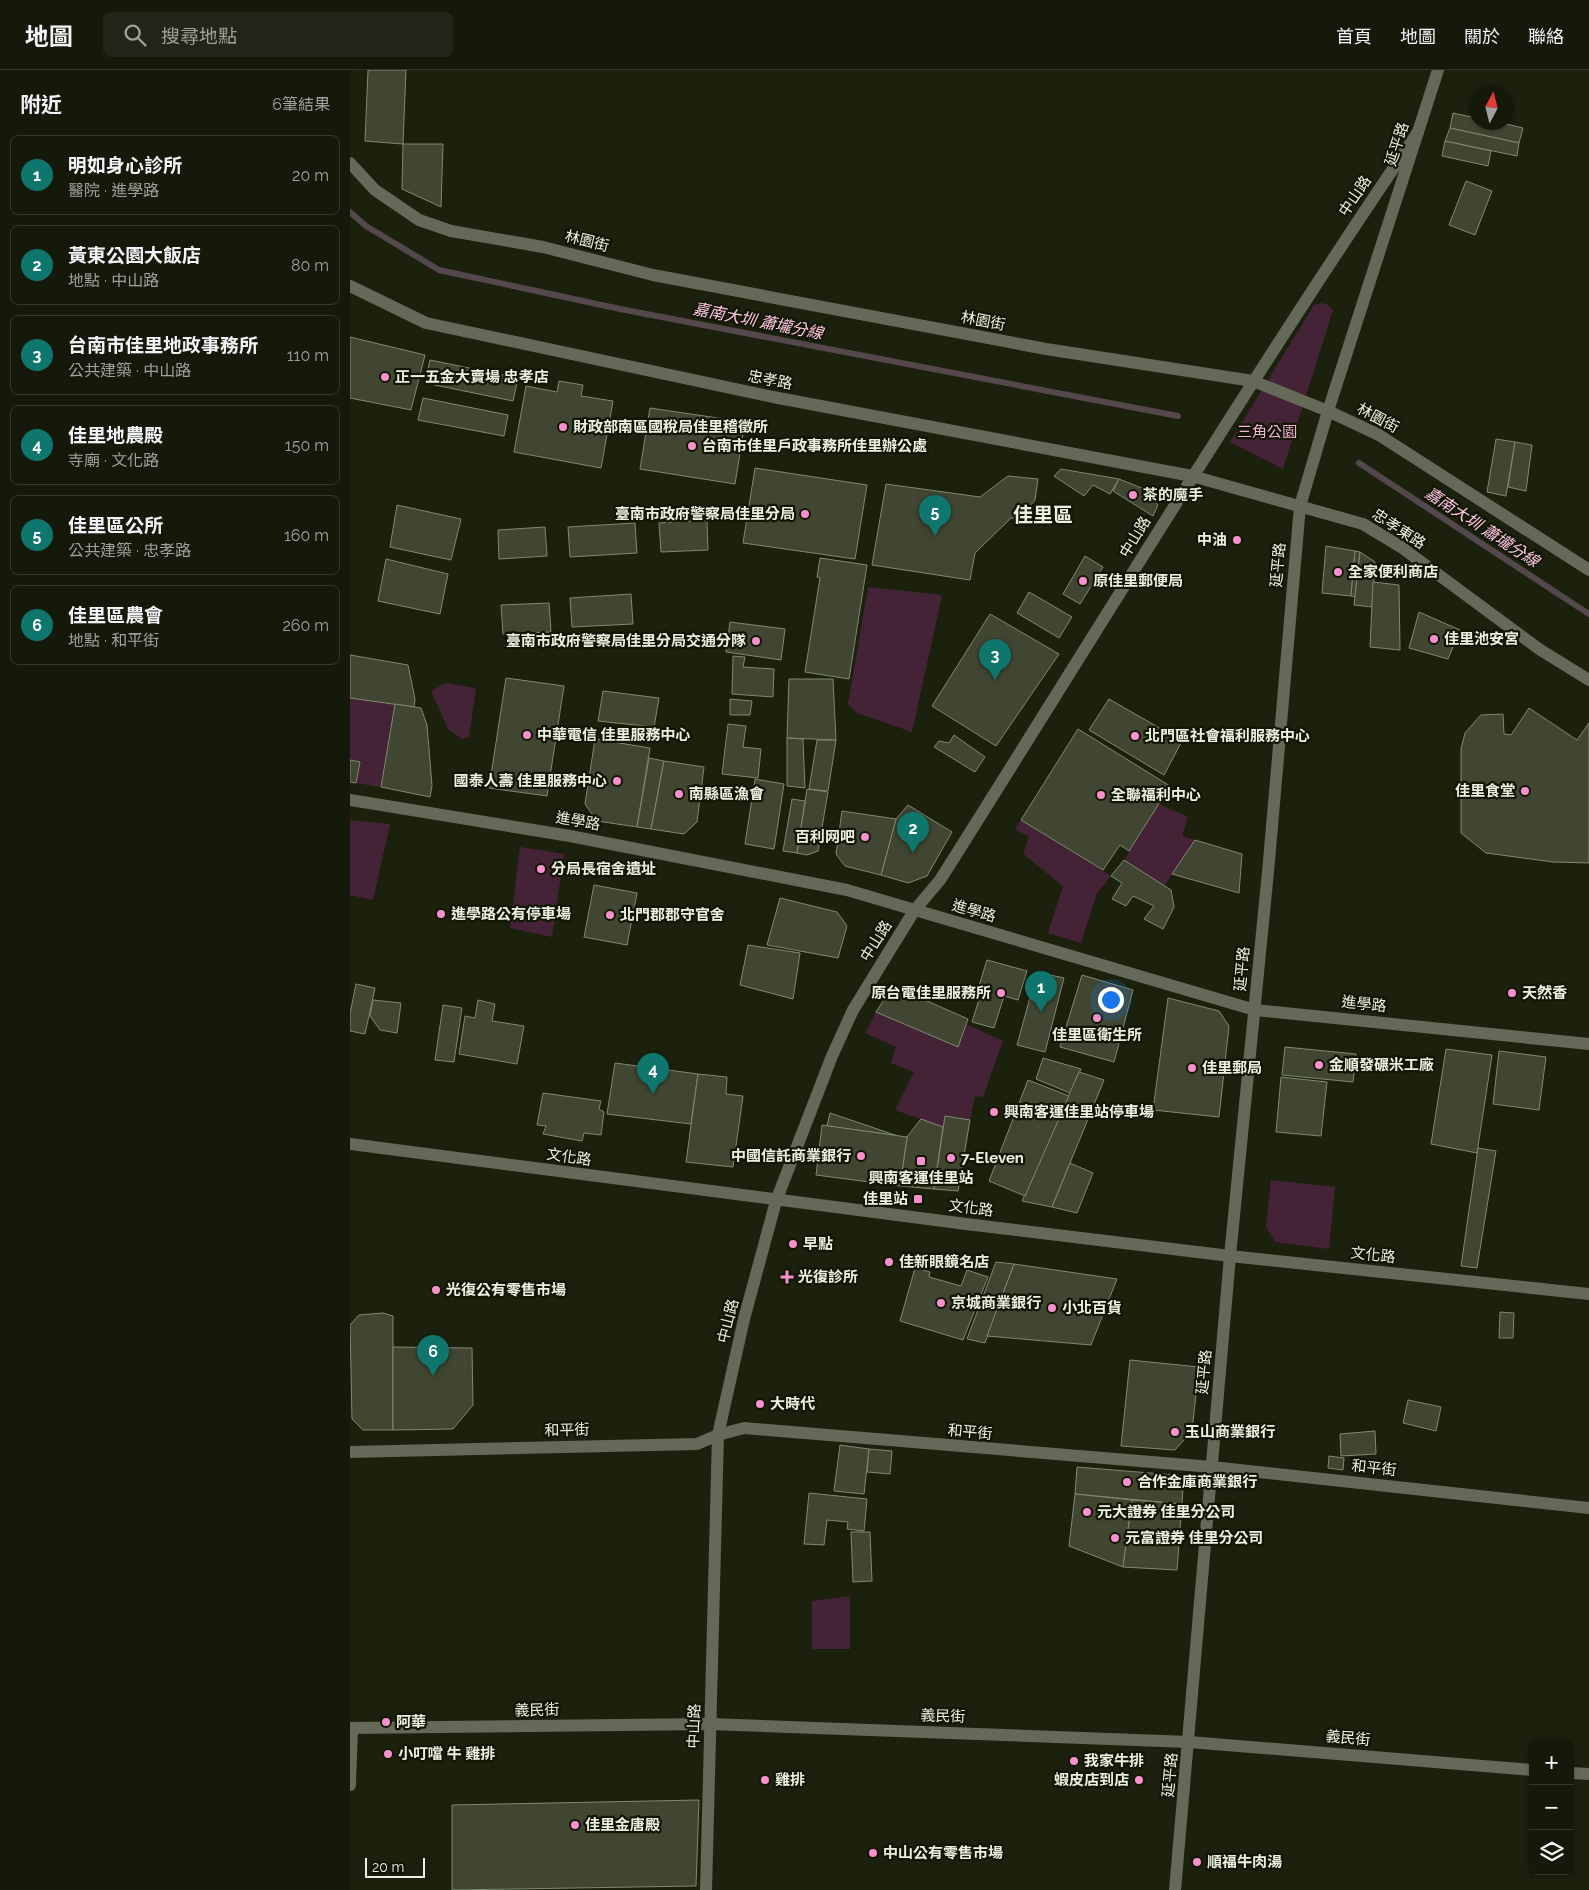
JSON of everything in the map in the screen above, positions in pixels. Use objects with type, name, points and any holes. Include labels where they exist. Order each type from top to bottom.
[{"type":"street","name":"延平路","points":[[1175,1890],[1230,1256],[1255,1010],[1300,506],[1328,411],[1438,70]]},
{"type":"street","name":"中山路","points":[[706,1890],[718,1435],[744,1319],[776,1201],[832,1056],[853,1010],[914,911],[940,880],[1091,642],[1192,476],[1418,132]]},
{"type":"street","name":"林園街","points":[[350,163],[375,190],[419,220],[451,231],[543,246],[653,275],[1046,349],[1253,381],[1328,411],[1379,435],[1589,570]]},
{"type":"street","name":"忠孝路","points":[[350,286],[426,323],[773,397],[1192,476]]},
{"type":"street","name":"忠孝東路","points":[[1192,476],[1362,524],[1401,548],[1539,648],[1589,680]]},
{"type":"street","name":"進學路","points":[[350,800],[701,860],[847,890],[1255,1010],[1589,1044]]},
{"type":"street","name":"文化路","points":[[350,1144],[776,1201],[1230,1256],[1589,1294]]},
{"type":"street","name":"和平街","points":[[350,1452],[697,1444],[718,1435],[744,1428],[1212,1467],[1589,1508]]},
{"type":"street","name":"義民街","points":[[351,1728],[710,1724],[1189,1742],[1529,1770]]},
{"type":"street","points":[[350,1786],[351,1728]]},
{"type":"street","points":[[1574,1773],[1589,1774]]},
{"type":"green space","name":"三角公園","points":[[1322,303],[1328,305],[1333,310],[1283,469],[1230,442],[1314,305]]},
{"type":"green space","points":[[868,587],[942,595],[912,732],[857,713],[848,704]]},
{"type":"green space","points":[[446,683],[476,688],[469,737],[462,739],[448,729],[431,691]]},
{"type":"green space","points":[[350,698],[395,704],[381,787],[356,783],[360,762],[350,760]]},
{"type":"green space","points":[[1159,804],[1188,817],[1182,836],[1195,840],[1164,886],[1124,860]]},
{"type":"green space","points":[[350,820],[390,824],[373,900],[350,895]]},
{"type":"green space","points":[[1021,820],[1111,876],[1097,893],[1081,943],[1048,933],[1063,886],[1023,854],[1029,837],[1015,829]]},
{"type":"green space","points":[[520,847],[564,854],[552,937],[510,928]]},
{"type":"green space","points":[[876,1012],[958,1047],[966,1024],[1003,1041],[983,1097],[975,1096],[970,1120],[945,1117],[943,1127],[895,1110],[914,1072],[891,1063],[896,1047],[865,1033]]},
{"type":"green space","points":[[1271,1180],[1335,1187],[1329,1249],[1275,1242],[1266,1227]]},
{"type":"green space","points":[[850,1596],[850,1649],[812,1649],[812,1601]]},
{"type":"building","points":[[368,70],[406,70],[403,144],[365,141]]},
{"type":"building","points":[[1453,113],[1469,116],[1469,130],[1514,130],[1514,126],[1523,128],[1519,143],[1450,128]]},
{"type":"building","points":[[1450,128],[1519,143],[1517,156],[1445,141]]},
{"type":"building","points":[[1445,141],[1491,151],[1488,166],[1442,156]]},
{"type":"building","points":[[403,144],[443,144],[441,207],[402,189]]},
{"type":"building","points":[[1466,181],[1492,191],[1475,235],[1449,225]]},
{"type":"building","name":"正一五金大賣場 忠孝店","points":[[350,337],[425,355],[411,410],[350,398]]},
{"type":"building","points":[[430,360],[518,378],[513,401],[425,383]]},
{"type":"building","name":"財政部南區國稅局佳里稽徵所","points":[[559,381],[583,385],[581,396],[613,401],[601,468],[514,452],[526,386],[557,392]]},
{"type":"building","points":[[423,398],[508,415],[504,436],[418,420]]},
{"type":"building","name":"台南市佳里戶政事務所佳里辦公處","points":[[650,408],[745,422],[735,484],[640,469]]},
{"type":"building","points":[[1496,439],[1515,442],[1506,496],[1487,492]]},
{"type":"building","points":[[1515,442],[1532,445],[1526,491],[1508,487]]},
{"type":"building","name":"臺南市政府警察局佳里分局","points":[[755,468],[867,485],[855,559],[743,543]]},
{"type":"building","points":[[1061,469],[1119,479],[1110,494],[1093,485],[1084,496],[1054,476]]},
{"type":"building","points":[[1008,476],[1038,479],[1035,500],[1030,506],[1026,519],[1011,518],[975,553],[970,580],[872,565],[886,484],[980,497]]},
{"type":"building","points":[[1119,479],[1144,489],[1158,505],[1153,516],[1113,491]]},
{"type":"building","points":[[397,505],[461,519],[451,560],[390,547]]},
{"type":"building","points":[[707,520],[708,550],[661,552],[659,523]]},
{"type":"building","points":[[635,523],[637,553],[570,557],[568,527]]},
{"type":"building","points":[[545,527],[547,556],[499,559],[498,530]]},
{"type":"building","name":"全家便利商店","points":[[1326,546],[1355,551],[1351,596],[1322,593]]},
{"type":"building","points":[[1355,551],[1360,552],[1355,597],[1351,596]]},
{"type":"building","points":[[1360,552],[1375,562],[1372,607],[1354,605]]},
{"type":"building","name":"原佳里郵便局","points":[[1085,556],[1103,567],[1080,604],[1063,594]]},
{"type":"building","points":[[820,558],[867,565],[849,679],[805,672],[820,578],[817,577]]},
{"type":"building","points":[[386,559],[448,574],[440,614],[378,601]]},
{"type":"building","points":[[1373,582],[1399,585],[1400,650],[1370,647]]},
{"type":"building","points":[[1029,592],[1072,617],[1059,638],[1017,613]]},
{"type":"building","points":[[631,594],[633,624],[572,627],[570,598]]},
{"type":"building","points":[[549,603],[551,632],[503,634],[501,605]]},
{"type":"building","name":"佳里池安宮","points":[[1419,612],[1460,630],[1448,659],[1409,648]]},
{"type":"building","points":[[990,614],[1059,654],[996,746],[932,706]]},
{"type":"building","name":"臺南市政府警察局佳里分局交通分隊","points":[[730,622],[785,629],[781,660],[726,652]]},
{"type":"building","points":[[350,655],[408,665],[415,699],[414,707],[350,698]]},
{"type":"building","points":[[733,656],[745,657],[743,667],[774,669],[773,697],[732,694]]},
{"type":"building","name":"中華電信 佳里服務中心","points":[[506,678],[564,686],[547,796],[489,788]]},
{"type":"building","points":[[789,679],[833,679],[836,740],[787,738]]},
{"type":"building","points":[[603,691],[659,698],[654,727],[598,721]]},
{"type":"building","points":[[730,699],[752,701],[750,715],[730,715]]},
{"type":"building","name":"北門區社會福利服務中心","points":[[1109,699],[1182,741],[1164,775],[1089,730]]},
{"type":"building","points":[[395,704],[421,708],[427,725],[432,786],[430,797],[381,787]]},
{"type":"building","name":"佳里食堂","points":[[1529,708],[1577,740],[1589,723],[1589,863],[1553,862],[1486,853],[1461,833],[1461,749],[1465,733],[1481,715],[1503,714],[1504,734],[1511,735]]},
{"type":"building","points":[[728,724],[746,726],[743,747],[761,749],[758,778],[722,774]]},
{"type":"building","name":"全聯福利中心","points":[[1078,729],[1170,786],[1129,851],[1120,845],[1103,870],[1021,820]]},
{"type":"building","points":[[954,735],[985,757],[975,772],[934,747],[939,741],[949,743]]},
{"type":"building","points":[[787,738],[803,739],[805,788],[787,786]]},
{"type":"building","name":"國泰人壽 佳里服務中心","points":[[595,739],[650,748],[637,827],[597,821],[585,804]]},
{"type":"building","points":[[817,740],[836,740],[828,791],[809,789]]},
{"type":"building","points":[[649,758],[664,761],[651,829],[637,827]]},
{"type":"building","points":[[350,760],[360,762],[356,783],[350,782]]},
{"type":"building","name":"南縣區漁會","points":[[664,761],[704,767],[697,822],[684,834],[651,829]]},
{"type":"building","points":[[755,779],[784,784],[774,849],[745,844]]},
{"type":"building","points":[[807,789],[828,792],[818,851],[807,855],[797,853]]},
{"type":"building","points":[[792,799],[805,801],[797,853],[783,851]]},
{"type":"building","points":[[908,805],[952,832],[927,876],[908,883],[881,875],[896,819]]},
{"type":"building","name":"百利网吧","points":[[842,811],[896,819],[881,875],[845,866],[836,854]]},
{"type":"building","points":[[1195,840],[1242,854],[1239,893],[1172,874]]},
{"type":"building","points":[[1124,860],[1171,890],[1174,907],[1163,929],[1144,919],[1154,906],[1133,896],[1126,906],[1112,899],[1122,883],[1111,876]]},
{"type":"building","name":"北門郡郡守官舍","points":[[594,885],[637,893],[627,945],[584,937]]},
{"type":"building","points":[[780,898],[837,912],[847,926],[838,958],[767,945]]},
{"type":"building","points":[[748,945],[800,953],[793,999],[740,985]]},
{"type":"building","name":"原台電佳里服務所","points":[[987,960],[1027,971],[1018,1000],[1004,996],[994,1028],[972,1022],[982,990],[978,989]]},
{"type":"building","points":[[1037,972],[1064,978],[1045,1052],[1017,1045]]},
{"type":"building","name":"佳里區衛生所","points":[[1082,975],[1133,990],[1114,1062],[1060,1047]]},
{"type":"building","points":[[356,984],[375,988],[365,1034],[350,1031],[350,1014]]},
{"type":"building","points":[[893,986],[968,1019],[958,1047],[876,1012]]},
{"type":"building","name":"佳里郵局","points":[[1168,998],[1219,1011],[1229,1026],[1219,1117],[1153,1110]]},
{"type":"building","points":[[373,1000],[401,1003],[397,1033],[380,1030],[370,1016]]},
{"type":"building","points":[[478,1000],[495,1004],[492,1021],[524,1026],[517,1064],[459,1054],[465,1016],[475,1018]]},
{"type":"building","points":[[443,1005],[462,1008],[454,1062],[435,1060]]},
{"type":"building","name":"金順發碾米工廠","points":[[1285,1047],[1356,1054],[1353,1082],[1282,1075]]},
{"type":"building","points":[[1446,1049],[1492,1055],[1477,1153],[1431,1144]]},
{"type":"building","points":[[1499,1051],[1546,1057],[1539,1110],[1493,1104]]},
{"type":"building","points":[[1043,1058],[1081,1069],[1070,1093],[1036,1079]]},
{"type":"building","points":[[615,1063],[698,1074],[691,1124],[607,1114]]},
{"type":"building","points":[[1079,1072],[1104,1080],[1052,1207],[1022,1201]]},
{"type":"building","points":[[698,1074],[727,1077],[726,1094],[743,1096],[733,1167],[686,1162]]},
{"type":"building","points":[[1281,1077],[1327,1082],[1321,1136],[1276,1132]]},
{"type":"building","points":[[1028,1080],[1069,1096],[1025,1196],[989,1181]]},
{"type":"building","points":[[543,1093],[601,1101],[599,1109],[604,1112],[601,1135],[584,1133],[582,1141],[543,1134],[546,1126],[537,1125]]},
{"type":"building","points":[[830,1113],[898,1136],[827,1126]]},
{"type":"building","name":"7-Eleven","points":[[945,1116],[970,1120],[958,1191],[934,1189]]},
{"type":"building","name":"興南客運佳里站","points":[[921,1119],[943,1127],[934,1189],[900,1186],[907,1137]]},
{"type":"building","name":"中國信託商業銀行","points":[[822,1125],[907,1137],[900,1186],[816,1175]]},
{"type":"building","points":[[1478,1148],[1496,1151],[1477,1268],[1461,1266]]},
{"type":"building","points":[[1070,1163],[1093,1173],[1077,1213],[1052,1207]]},
{"type":"building","points":[[996,1262],[1014,1264],[985,1343],[967,1339]]},
{"type":"building","name":"小北百貨","points":[[1014,1264],[1117,1279],[1091,1345],[987,1336]]},
{"type":"building","name":"京城商業銀行","points":[[915,1268],[930,1272],[929,1277],[961,1286],[967,1270],[988,1277],[963,1340],[900,1321]]},
{"type":"building","points":[[1500,1312],[1514,1313],[1513,1338],[1499,1338]]},
{"type":"building","points":[[383,1313],[393,1316],[393,1430],[363,1430],[352,1419],[350,1325],[359,1315]]},
{"type":"building","points":[[393,1347],[472,1348],[473,1405],[453,1429],[393,1430]]},
{"type":"building","points":[[1130,1360],[1199,1367],[1192,1431],[1175,1450],[1121,1446]]},
{"type":"building","points":[[1408,1400],[1441,1407],[1436,1431],[1403,1423]]},
{"type":"building","points":[[1375,1431],[1376,1454],[1341,1456],[1340,1434]]},
{"type":"building","points":[[840,1445],[869,1449],[864,1494],[834,1491]]},
{"type":"building","points":[[869,1449],[892,1451],[890,1474],[867,1472]]},
{"type":"building","points":[[1329,1456],[1344,1458],[1343,1470],[1328,1468]]},
{"type":"building","name":"合作金庫商業銀行","points":[[1077,1467],[1174,1475],[1183,1488],[1182,1504],[1075,1494]]},
{"type":"building","points":[[809,1493],[867,1499],[864,1531],[847,1529],[848,1522],[827,1520],[824,1545],[804,1544]]},
{"type":"building","points":[[1075,1494],[1132,1500],[1123,1567],[1069,1546]]},
{"type":"building","points":[[1132,1500],[1182,1504],[1177,1570],[1123,1567]]},
{"type":"building","points":[[851,1532],[870,1532],[872,1581],[853,1582]]},
{"type":"building","name":"佳里金唐殿","points":[[699,1800],[696,1886],[452,1890],[452,1805]]},
{"type":"waterway","name":"嘉南大圳 蕭壠分線","points":[[350,212],[366,226],[439,270],[620,309],[1178,416]]},
{"type":"waterway","name":"嘉南大圳 蕭壠分線","points":[[1359,463],[1589,614]]},
{"type":"place","name":"正一五金大賣場 忠孝店","points":[[385,377]]},
{"type":"place","name":"財政部南區國稅局佳里稽徵所","points":[[563,427]]},
{"type":"place","name":"台南市佳里戶政事務所佳里辦公處","points":[[692,446]]},
{"type":"place","name":"茶的魔手","points":[[1133,495]]},
{"type":"place","name":"臺南市政府警察局佳里分局","points":[[805,514]]},
{"type":"place","name":"佳里區公所","points":[[935,536]]},
{"type":"place","name":"中油","points":[[1237,540]]},
{"type":"place","name":"全家便利商店","points":[[1338,572]]},
{"type":"place","name":"原佳里郵便局","points":[[1083,581]]},
{"type":"place","name":"佳里池安宮","points":[[1434,639]]},
{"type":"place","name":"臺南市政府警察局佳里分局交通分隊","points":[[756,641]]},
{"type":"place","name":"台南市佳里地政事務所","points":[[995,680]]},
{"type":"place","name":"中華電信 佳里服務中心","points":[[527,735]]},
{"type":"place","name":"北門區社會福利服務中心","points":[[1135,736]]},
{"type":"place","name":"國泰人壽 佳里服務中心","points":[[617,781]]},
{"type":"place","name":"佳里食堂","points":[[1525,791]]},
{"type":"place","name":"南縣區漁會","points":[[679,794]]},
{"type":"place","name":"全聯福利中心","points":[[1101,795]]},
{"type":"place","name":"百利网吧","points":[[865,837]]},
{"type":"place","name":"黃東公園大飯店","points":[[913,853]]},
{"type":"place","name":"分局長宿舍遺址","points":[[541,869]]},
{"type":"place","name":"進學路公有停車場","points":[[441,914]]},
{"type":"place","name":"北門郡郡守官舍","points":[[610,915]]},
{"type":"place","name":"原台電佳里服務所","points":[[1001,993]]},
{"type":"place","name":"天然香","points":[[1512,993]]},
{"type":"place","name":"明如身心診所","points":[[1041,1012]]},
{"type":"place","name":"佳里區衛生所","points":[[1097,1018]]},
{"type":"place","name":"金順發碾米工廠","points":[[1319,1065]]},
{"type":"place","name":"佳里郵局","points":[[1192,1068]]},
{"type":"place","name":"佳里地農殿","points":[[653,1094]]},
{"type":"place","name":"興南客運佳里站停車場","points":[[994,1112]]},
{"type":"place","name":"中國信託商業銀行","points":[[861,1156]]},
{"type":"place","name":"7-Eleven","points":[[951,1158]]},
{"type":"place","name":"興南客運佳里站","points":[[921,1161]]},
{"type":"place","name":"佳里站","points":[[918,1199]]},
{"type":"place","name":"早點","points":[[793,1244]]},
{"type":"place","name":"佳新眼鏡名店","points":[[889,1262]]},
{"type":"place","name":"光復診所","points":[[787,1277]]},
{"type":"place","name":"光復公有零售市場","points":[[436,1290]]},
{"type":"place","name":"京城商業銀行","points":[[941,1303]]},
{"type":"place","name":"小北百貨","points":[[1052,1308]]},
{"type":"place","name":"佳里區農會","points":[[433,1376]]},
{"type":"place","name":"大時代","points":[[760,1404]]},
{"type":"place","name":"玉山商業銀行","points":[[1175,1432]]},
{"type":"place","name":"合作金庫商業銀行","points":[[1127,1482]]},
{"type":"place","name":"元大證券 佳里分公司","points":[[1087,1512]]},
{"type":"place","name":"元富證券 佳里分公司","points":[[1115,1538]]},
{"type":"place","name":"阿華","points":[[386,1722]]},
{"type":"place","name":"小叮噹 牛 雞排","points":[[388,1754]]},
{"type":"place","name":"我家牛排","points":[[1074,1761]]},
{"type":"place","name":"雞排","points":[[765,1780]]},
{"type":"place","name":"蝦皮店到店","points":[[1139,1780]]},
{"type":"place","name":"佳里金唐殿","points":[[575,1825]]},
{"type":"place","name":"中山公有零售市場","points":[[873,1853]]},
{"type":"place","name":"順福牛肉湯","points":[[1197,1862]]},
{"type":"district","name":"佳里區","points":[[1043,515]]}]
